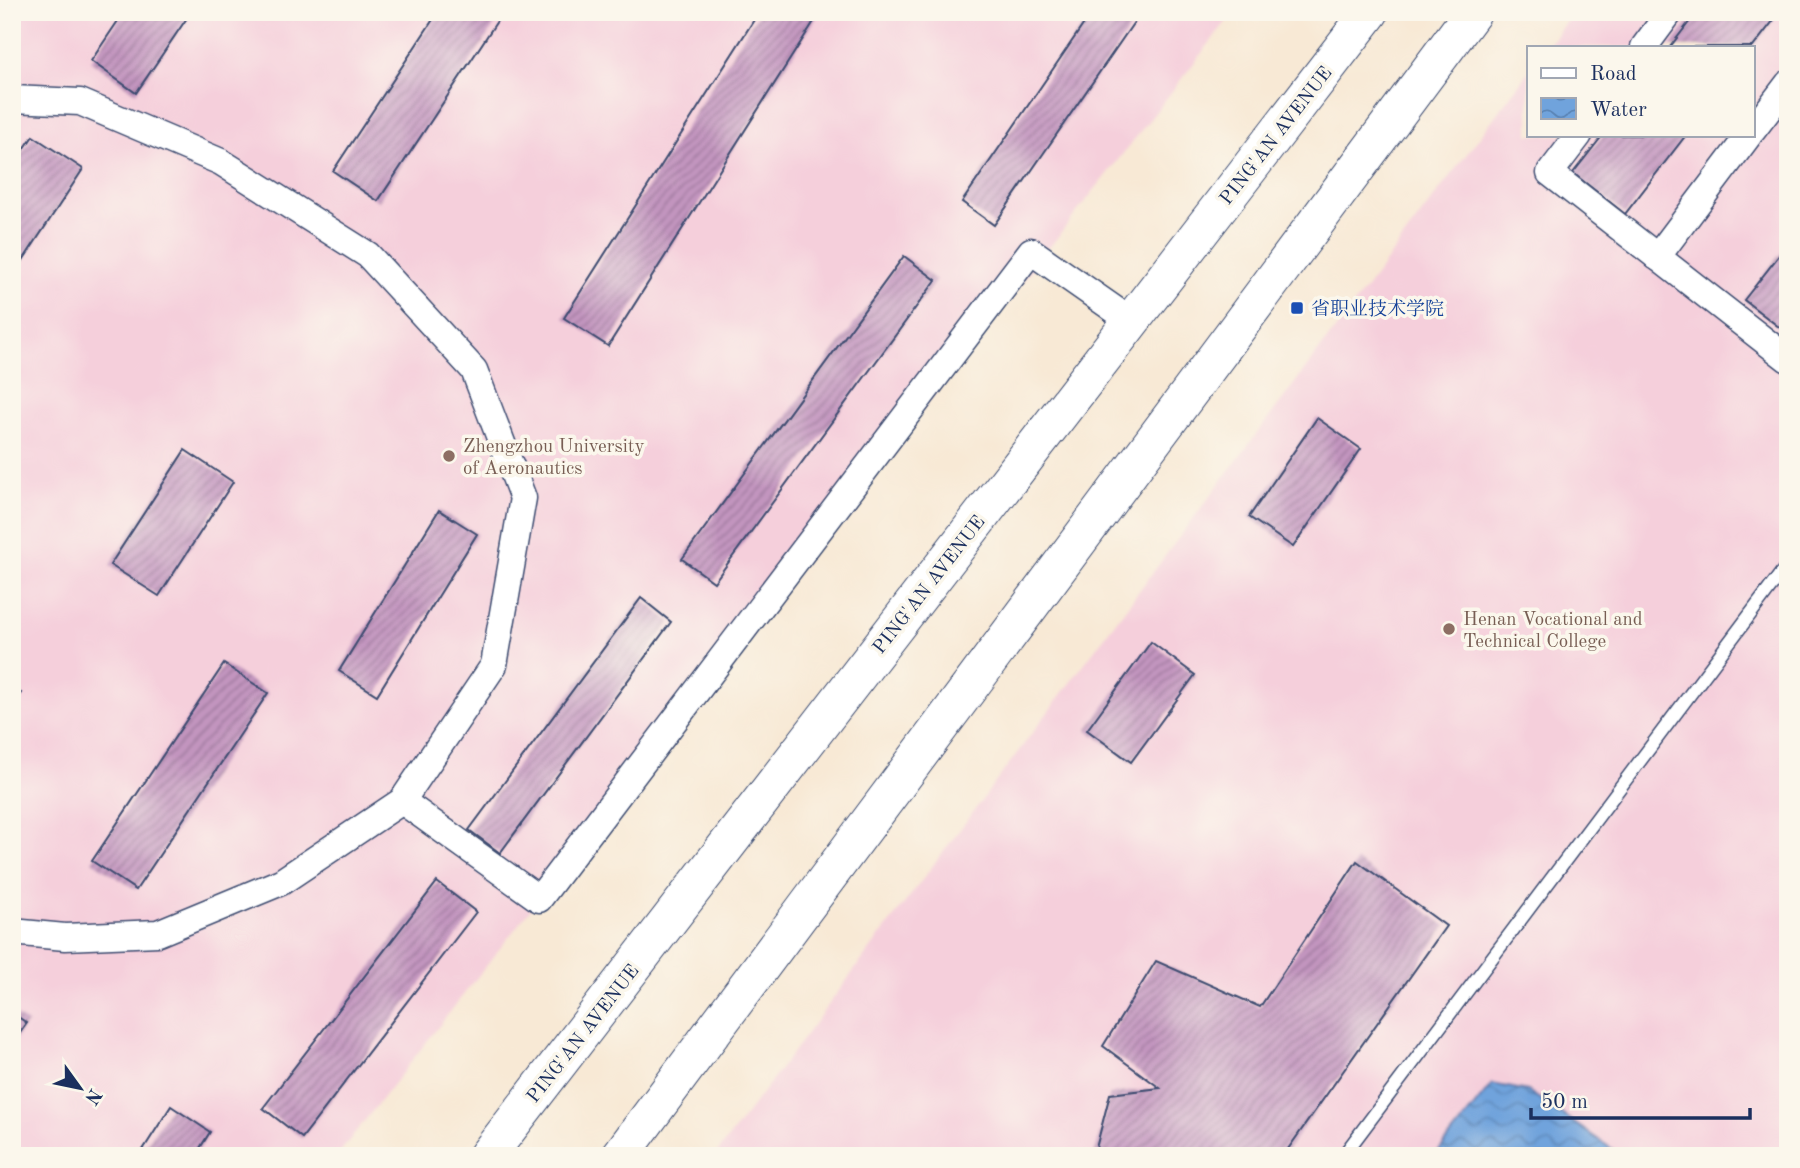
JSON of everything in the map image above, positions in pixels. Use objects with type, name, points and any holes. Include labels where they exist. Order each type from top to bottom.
[{"type":"main road","name":"PING'AN AVENUE","points":[[487,1156],[1370,12]]},
{"type":"main road","points":[[620,1156],[1473,12]]},
{"type":"street","points":[[1645,46],[1670,12]]},
{"type":"street","points":[[1755,127],[1788,84]]},
{"type":"street","points":[[12,99],[80,102],[221,162],[368,255],[474,370],[523,498],[494,665],[402,801],[281,882],[158,933],[65,937],[12,932]]},
{"type":"street","points":[[1577,136],[1550,173],[1788,359]]},
{"type":"street","points":[[1657,257],[1748,136]]},
{"type":"street","points":[[402,801],[539,899],[1031,251],[1131,321]]},
{"type":"lane","points":[[1343,1156],[1788,564]]},
{"type":"shaded area","name":"Zhengzhou University of Aeronautics","points":[[12,12],[1234,12],[337,1156],[12,1156]]},
{"type":"shaded area","name":"Henan Vocational and Technical College","points":[[1573,12],[1788,12],[1788,1156],[715,1156],[1527,74],[1527,136],[1755,136],[1755,46],[1548,46]]},
{"type":"water","points":[[1492,1084],[1528,1091],[1622,1156],[1435,1156]]},
{"type":"building","points":[[124,12],[191,12],[136,93],[91,61]]},
{"type":"building","points":[[438,12],[503,12],[378,201],[333,171]]},
{"type":"building","points":[[759,12],[820,12],[608,346],[564,318]]},
{"type":"building","points":[[1092,12],[1141,12],[994,225],[962,202]]},
{"type":"building","points":[[1697,12],[1780,12],[1754,46],[1671,46]]},
{"type":"building","points":[[33,136],[83,169],[12,277],[12,167]]},
{"type":"building","points":[[1602,136],[1685,136],[1625,214],[1573,173]]},
{"type":"building","points":[[1788,244],[1788,334],[1744,300]]},
{"type":"building","points":[[904,256],[936,280],[714,582],[682,559]]},
{"type":"building","points":[[1317,418],[1361,449],[1293,547],[1249,517]]},
{"type":"building","points":[[185,450],[233,482],[159,596],[110,565]]},
{"type":"building","points":[[439,510],[477,534],[377,695],[339,671]]},
{"type":"building","points":[[641,598],[671,622],[500,853],[469,830]]},
{"type":"building","points":[[1151,642],[1195,675],[1131,762],[1087,730]]},
{"type":"building","points":[[224,664],[268,693],[136,890],[92,861]]},
{"type":"building","points":[[12,687],[21,693],[12,705]]},
{"type":"building","points":[[1357,861],[1446,926],[1283,1156],[1094,1156],[1110,1094],[1160,1088],[1103,1046],[1156,961],[1260,1007]]},
{"type":"building","points":[[437,882],[476,912],[302,1138],[263,1108]]},
{"type":"building","points":[[12,1013],[27,1023],[12,1044]]},
{"type":"building","points":[[171,1106],[210,1132],[195,1156],[139,1156]]},
{"type":"place","name":"省职业技术学院","points":[[1297,308]]},
{"type":"place","name":"Zhengzhou University of Aeronautics","points":[[449,456]]},
{"type":"place","name":"Henan Vocational and Technical College","points":[[1449,629]]}]
